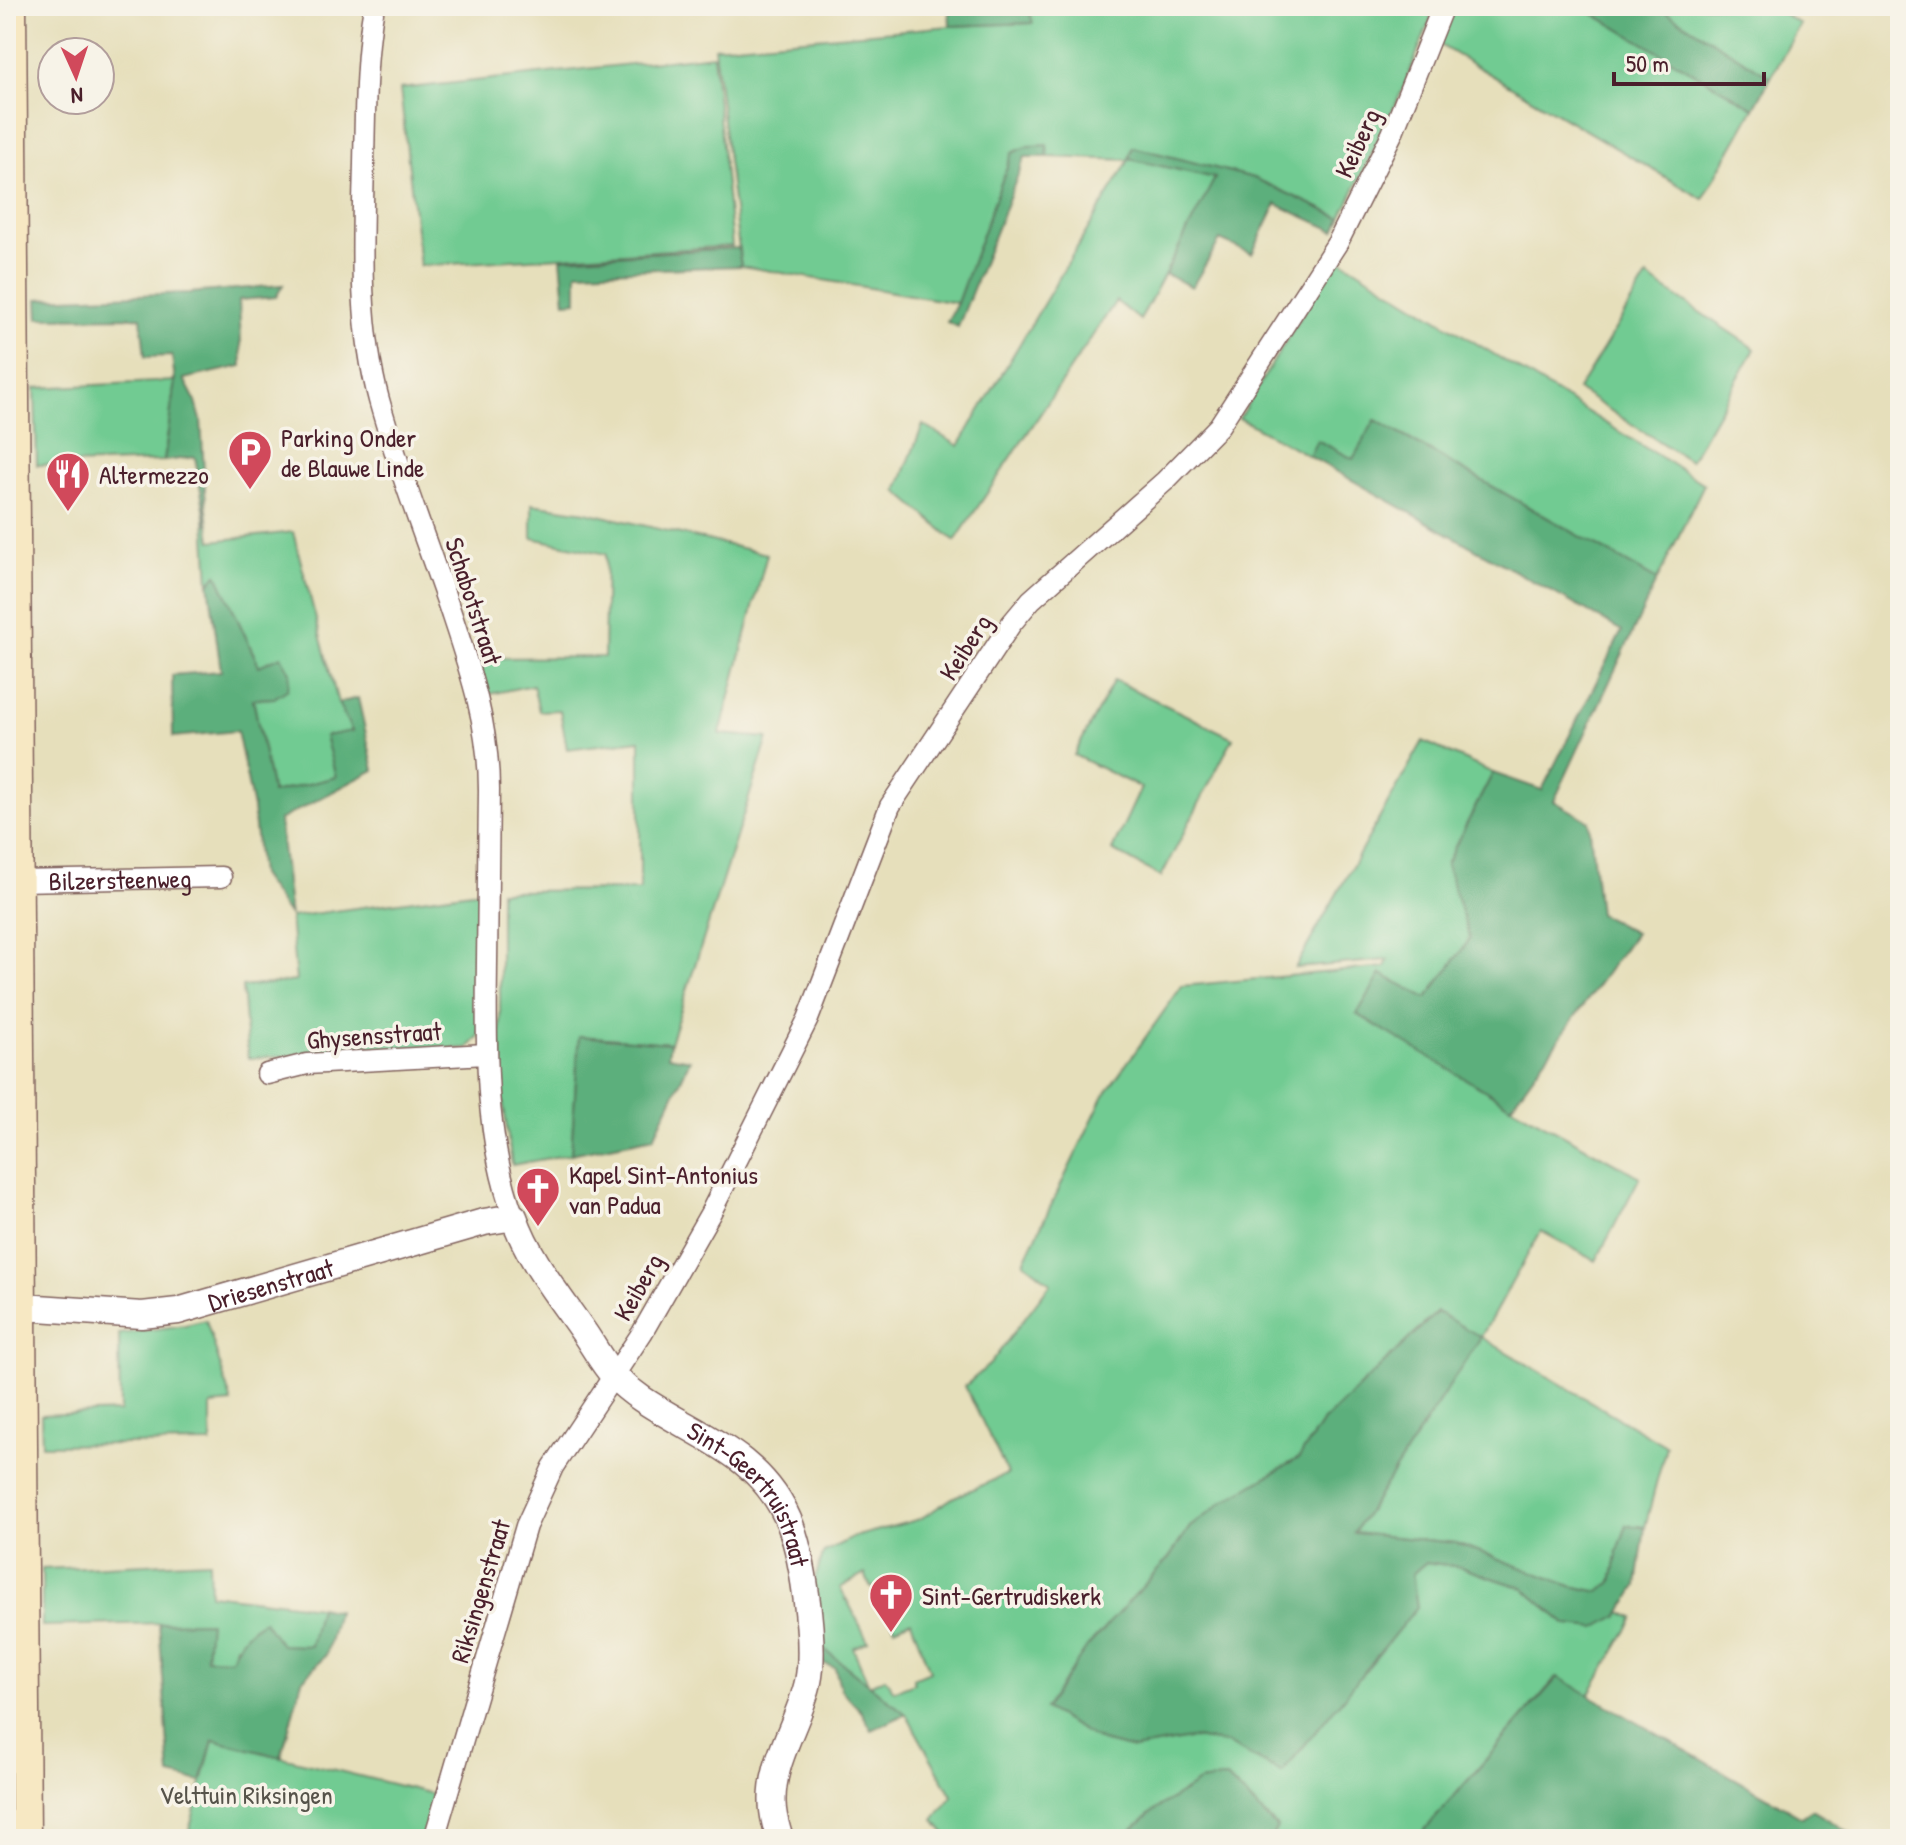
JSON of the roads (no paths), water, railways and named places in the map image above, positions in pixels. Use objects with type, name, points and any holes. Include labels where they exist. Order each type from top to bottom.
[{"type":"main road","name":"Bilzersteenweg","points":[[12,6],[26,1839]]},
{"type":"street","name":"Schabotstraat","points":[[374,6],[362,261],[367,341],[379,399],[471,671],[485,724],[489,755],[486,1054],[493,1126],[506,1198],[514,1217]]},
{"type":"street","name":"Keiberg","points":[[614,1376],[710,1214],[808,1019],[890,806],[1011,624],[1031,600],[1165,481],[1219,426],[1338,242],[1392,134],[1443,6]]},
{"type":"street","name":"Bilzersteenweg","points":[[18,881],[221,877]]},
{"type":"street","name":"Ghysensstraat","points":[[267,1074],[307,1064],[486,1054]]},
{"type":"street","name":"Sint-Geertruistraat","points":[[514,1217],[540,1267],[614,1376],[641,1398],[747,1463],[777,1496],[792,1527],[801,1574],[811,1666],[774,1784],[773,1809],[780,1839]]},
{"type":"street","name":"Driesenstraat","points":[[23,1307],[142,1315],[169,1313],[484,1222],[514,1217]]},
{"type":"street","name":"Riksingenstraat","points":[[434,1839],[526,1526],[553,1467],[614,1376]]},
{"type":"place","name":"Parking Onder de Blauwe Linde","points":[[250,491]]},
{"type":"place","name":"Altermezzo","points":[[68,513]]},
{"type":"place","name":"Kapel Sint-Antonius van Padua","points":[[538,1228]]},
{"type":"place","name":"Sint-Gertrudiskerk","points":[[891,1634]]},
{"type":"park label","name":"Velttuin Riksingen","points":[[246,1794]]}]
